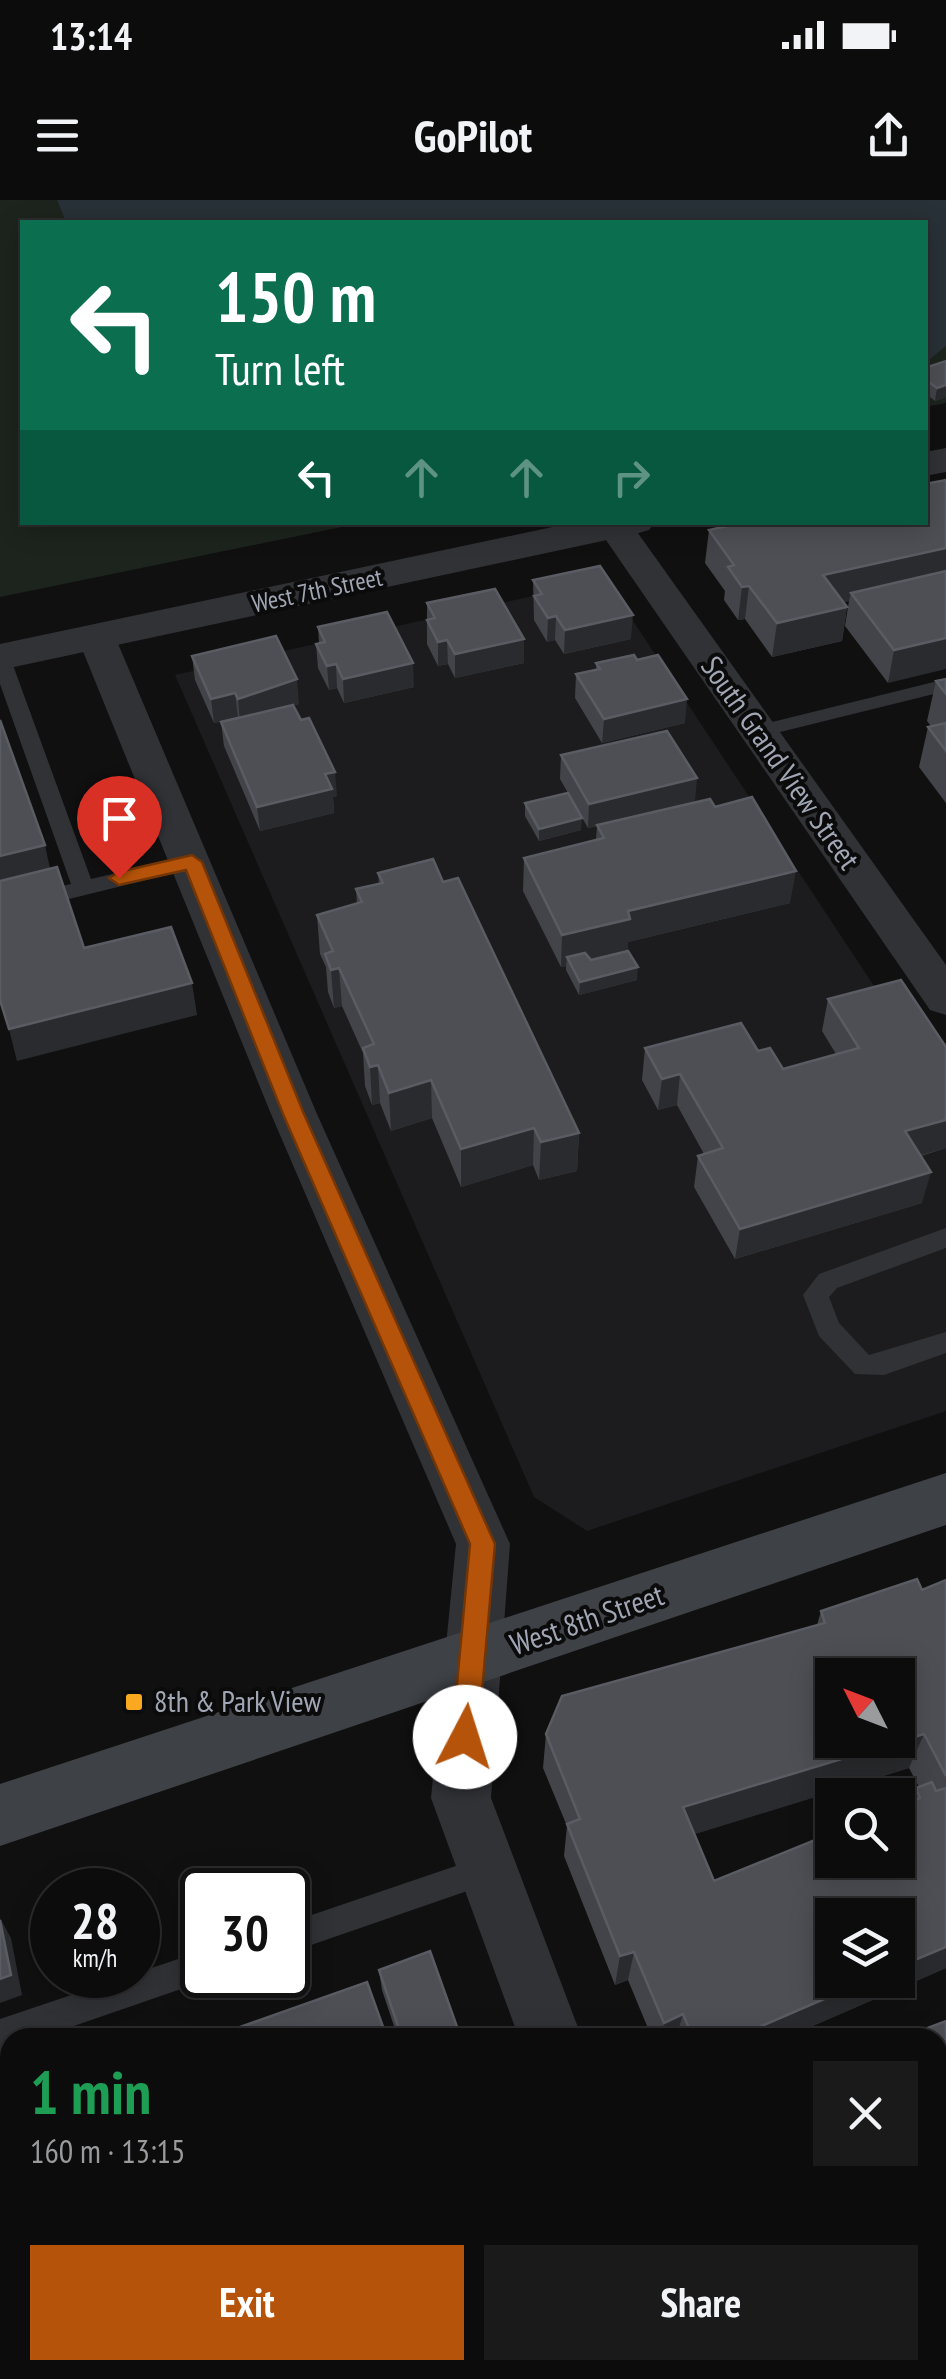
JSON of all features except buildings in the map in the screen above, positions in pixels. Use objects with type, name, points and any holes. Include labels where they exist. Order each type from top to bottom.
[{"type":"main road","name":"West 8th Street","points":[[0,1815],[946,1499]]},
{"type":"street","name":"West 7th Street","points":[[0,657],[620,525]]},
{"type":"street","name":"South Grand View Street","points":[[626,525],[756,732],[946,998]]},
{"type":"street","points":[[96,639],[294,1114],[483,1544],[460,1798],[547,2028]]},
{"type":"lane","points":[[0,657],[83,887]]},
{"type":"lane","points":[[756,732],[946,685]]},
{"type":"lane","points":[[0,908],[192,862]]},
{"type":"lane","points":[[946,1238],[828,1281],[816,1295],[828,1329],[864,1366],[884,1364],[946,1342]]},
{"type":"lane","points":[[310,1931],[488,1870]]},
{"type":"lane","points":[[21,2028],[180,1974]]},
{"type":"shaded area","points":[[0,200],[946,200],[946,403],[928,406],[928,220],[20,220],[20,525],[351,525],[0,597]]},
{"type":"shaded area","points":[[57,200],[946,200],[946,346],[928,361],[928,220],[65,220]]},
{"type":"shaded area","points":[[606,580],[946,1095],[946,1411],[587,1531],[534,1497],[175,675]]},
{"type":"place","name":"8th & Park View","points":[[134,1702]]},
{"type":"route","points":[[119,878],[192,862],[294,1114],[483,1544],[465,1737]]}]
